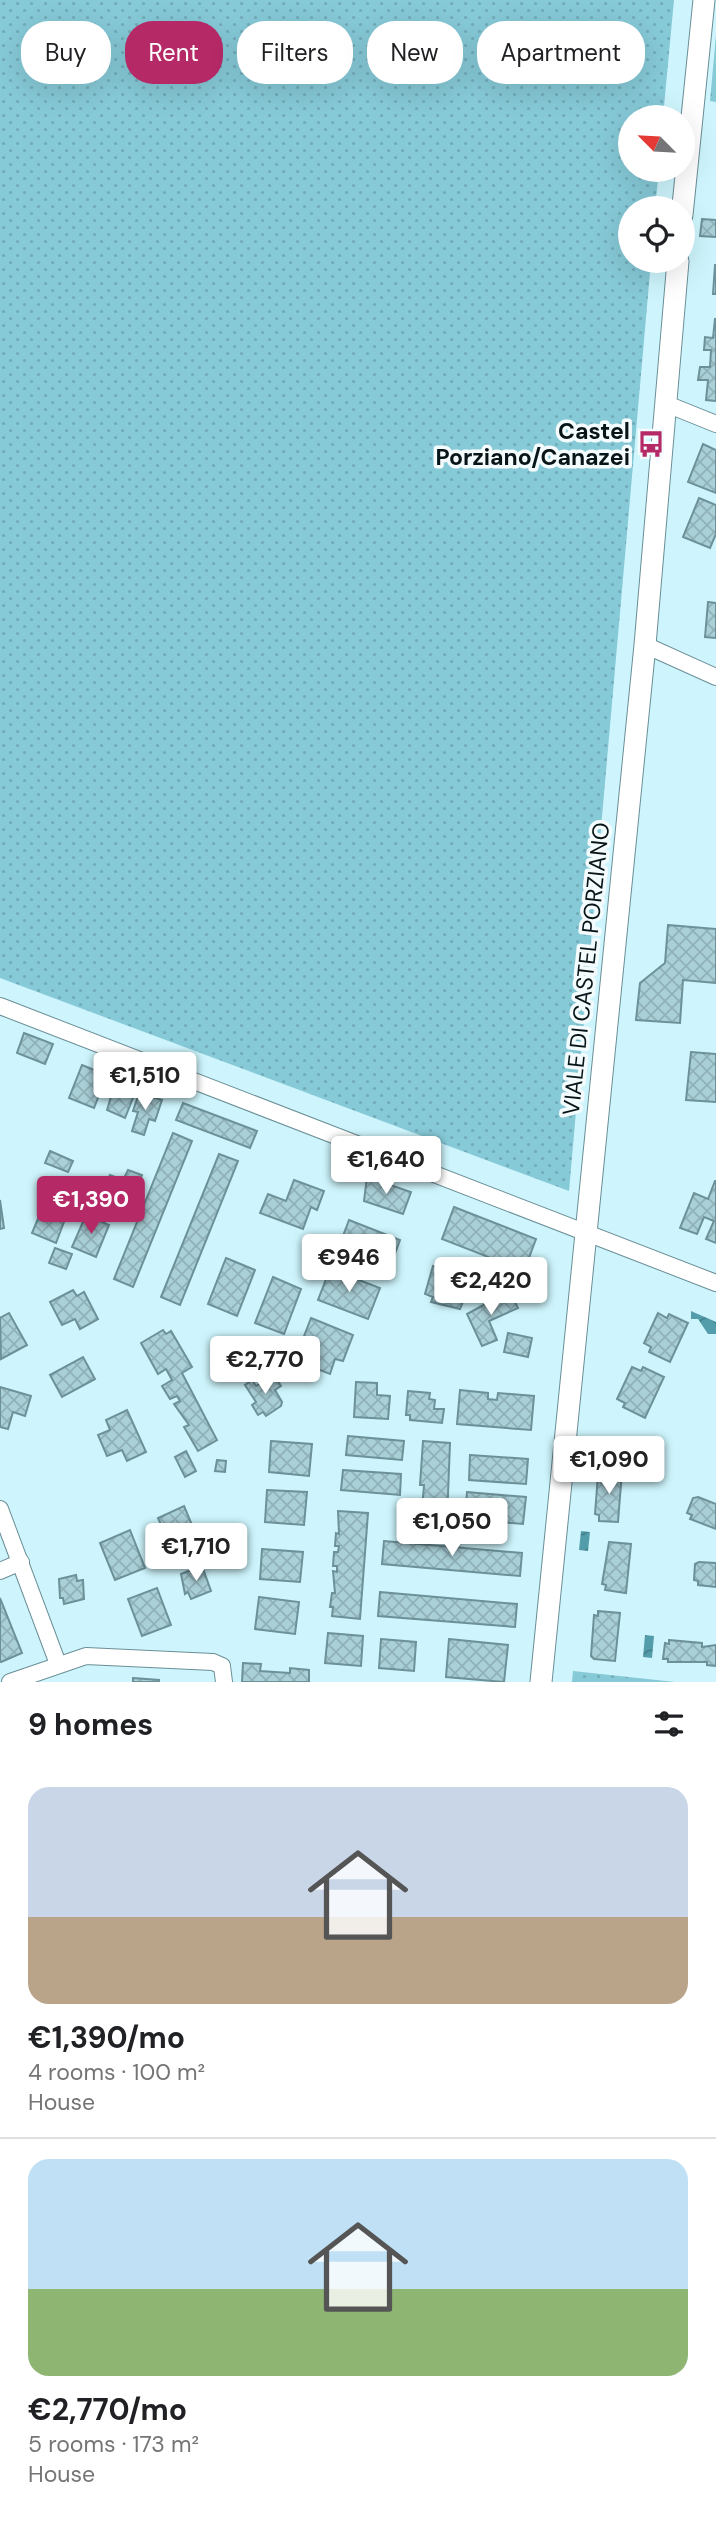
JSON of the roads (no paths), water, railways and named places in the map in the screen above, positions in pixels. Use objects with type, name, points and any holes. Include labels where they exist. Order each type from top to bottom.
[{"type":"street","points":[[684,196],[704,0]]},
{"type":"street","name":"VIALE DI CASTEL PORZIANO","points":[[541,1682],[645,645],[677,273]]},
{"type":"street","points":[[664,403],[716,424]]},
{"type":"street","points":[[645,645],[716,677]]},
{"type":"street","points":[[0,1006],[716,1283]]},
{"type":"street","points":[[0,1509],[58,1664]]},
{"type":"street","points":[[0,1571],[21,1562]]},
{"type":"street","points":[[10,1682],[58,1664],[93,1656],[213,1662],[222,1666],[224,1682]]},
{"type":"water","points":[[691,1311],[716,1322],[716,1334],[708,1334],[698,1319],[691,1319]]},
{"type":"water","points":[[581,1531],[590,1532],[588,1551],[579,1550]]},
{"type":"water","points":[[645,1635],[654,1636],[652,1658],[643,1657]]},
{"type":"place","name":"Castel Porziano/Canazei","points":[[651,444]]}]
